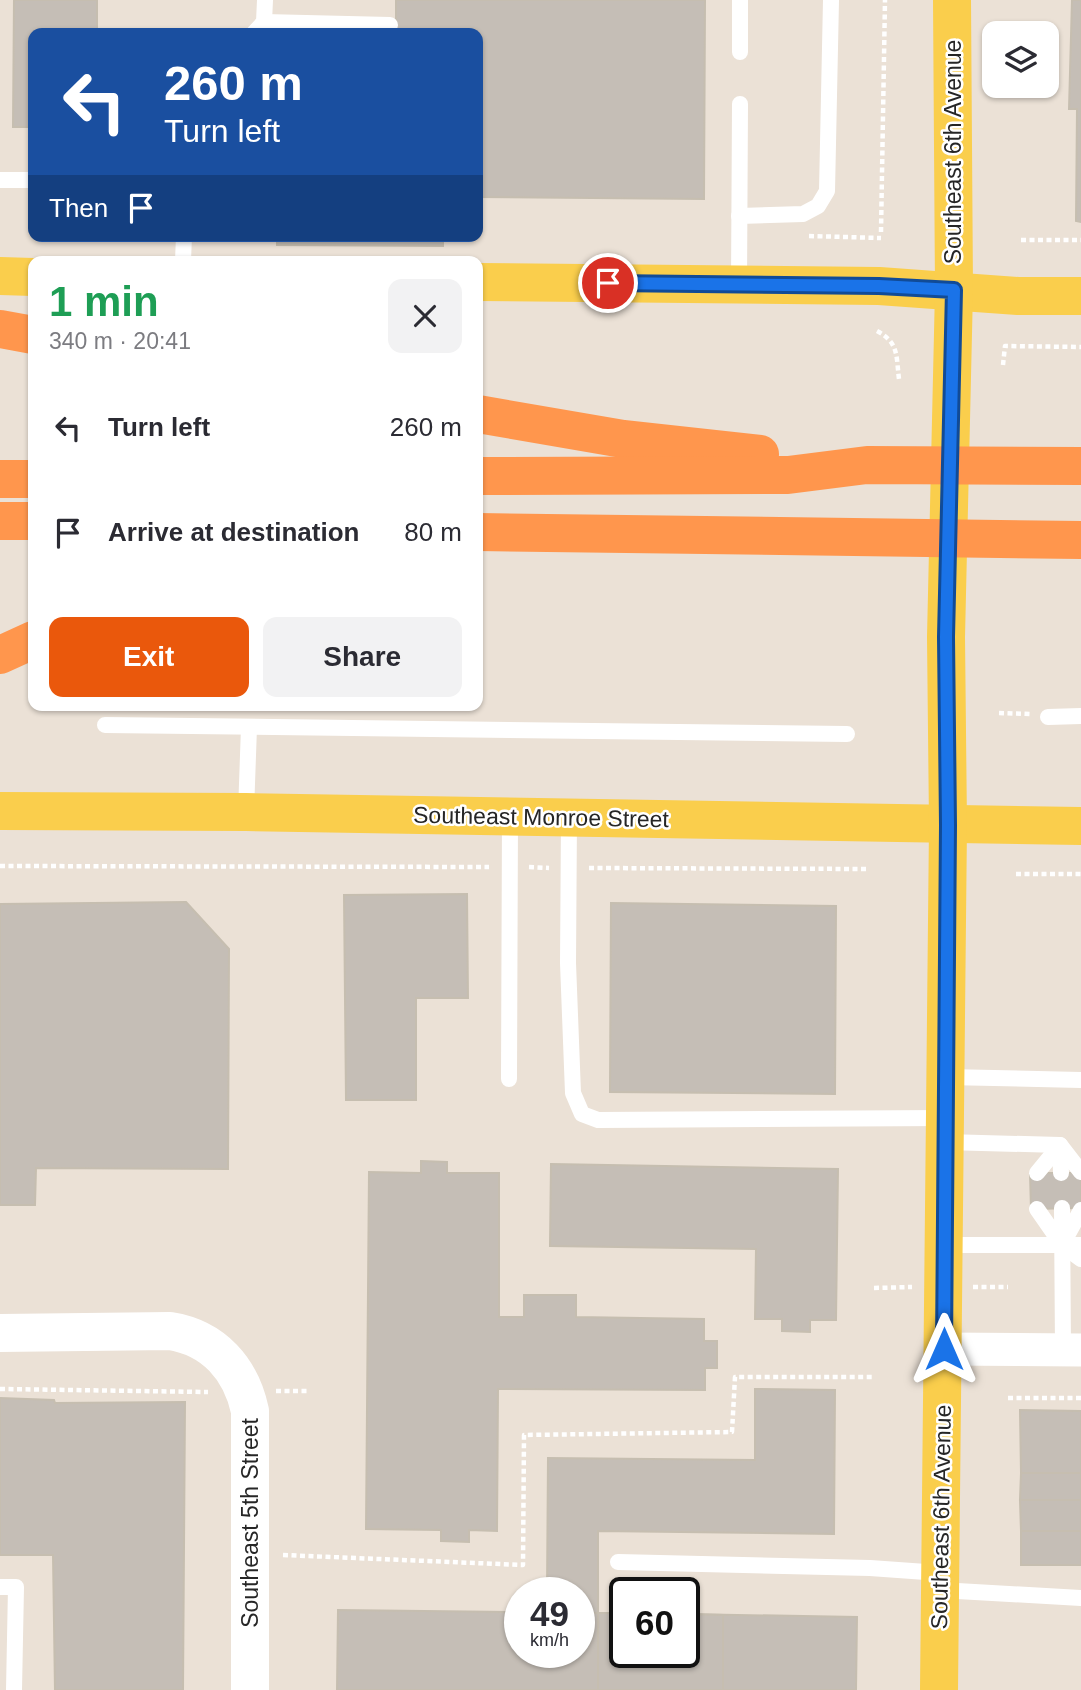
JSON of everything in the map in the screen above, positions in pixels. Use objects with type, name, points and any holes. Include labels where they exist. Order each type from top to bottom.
[{"type":"highway","points":[[0,329],[28,334]]},
{"type":"highway","points":[[483,415],[623,439],[867,465],[1081,466]]},
{"type":"highway","points":[[483,477],[788,475],[867,465]]},
{"type":"highway","points":[[0,479],[28,479]]},
{"type":"highway","points":[[0,521],[28,521]]},
{"type":"highway","points":[[483,532],[1081,540]]},
{"type":"highway","points":[[1004,539],[1081,561]]},
{"type":"highway","points":[[0,655],[28,642]]},
{"type":"main road","name":"Southeast 6th Avenue","points":[[939,1690],[946,1130],[946,637],[954,290],[952,0]]},
{"type":"main road","points":[[0,276],[28,277]]},
{"type":"main road","points":[[483,282],[879,286],[1018,296],[1081,296]]},
{"type":"main road","name":"Southeast Monroe Street","points":[[0,811],[246,812],[1081,826]]},
{"type":"street","points":[[0,1333],[170,1331],[190,1334],[222,1354],[237,1376]]},
{"type":"street","points":[[944,1349],[1072,1350]]},
{"type":"street","name":"Southeast 5th Street","points":[[237,1376],[250,1411],[250,1690]]},
{"type":"lane","points":[[265,0],[259,28],[390,25]]},
{"type":"lane","points":[[740,0],[740,52]]},
{"type":"lane","points":[[739,216],[803,215],[818,206],[827,191],[831,0]]},
{"type":"lane","points":[[739,285],[740,104]]},
{"type":"lane","points":[[0,180],[28,180]]},
{"type":"lane","points":[[1048,717],[1081,716]]},
{"type":"lane","points":[[105,725],[847,734]]},
{"type":"lane","points":[[246,812],[250,727]]},
{"type":"lane","points":[[509,1079],[510,816]]},
{"type":"lane","points":[[569,817],[568,963],[573,1093],[582,1114],[597,1120],[946,1130],[1060,1146],[1081,1172]]},
{"type":"lane","points":[[946,1077],[1081,1080]]},
{"type":"lane","points":[[1060,1146],[1061,1173]]},
{"type":"lane","points":[[1037,1173],[1060,1146]]},
{"type":"lane","points":[[1062,1208],[1062,1245],[1072,1350]]},
{"type":"lane","points":[[1037,1209],[1062,1245],[1081,1259]]},
{"type":"lane","points":[[1062,1245],[1081,1210]]},
{"type":"lane","points":[[1062,1245],[1081,1231]]},
{"type":"lane","points":[[944,1245],[1081,1245]]},
{"type":"lane","points":[[618,1562],[870,1569],[940,1581],[1081,1598]]},
{"type":"lane","points":[[0,1587],[16,1587],[13,1690]]},
{"type":"path","points":[[800,235],[881,235],[885,0]]},
{"type":"path","points":[[1021,240],[1081,240]]},
{"type":"path","points":[[877,331],[895,345],[899,379]]},
{"type":"path","points":[[1003,365],[1005,346],[1081,347]]},
{"type":"path","points":[[999,713],[1048,717]]},
{"type":"path","points":[[0,866],[869,869]]},
{"type":"path","points":[[1016,874],[1081,874]]},
{"type":"path","points":[[0,1389],[237,1376],[307,1391]]},
{"type":"path","points":[[250,1555],[311,1555],[523,1565],[524,1435],[732,1432],[735,1377],[874,1377]]},
{"type":"path","points":[[1008,1398],[1081,1398]]},
{"type":"building","points":[[14,0],[97,0],[97,28],[28,28],[28,127],[13,127]]},
{"type":"building","points":[[396,0],[705,0],[704,199],[483,197],[483,28],[396,28]]},
{"type":"building","points":[[1072,0],[1081,0],[1081,222],[1076,221],[1077,109],[1069,109]]},
{"type":"building","points":[[277,242],[443,242],[443,246],[277,245]]},
{"type":"building","points":[[467,894],[468,998],[416,998],[416,1100],[346,1100],[344,895]]},
{"type":"building","points":[[186,902],[229,949],[228,1169],[36,1168],[35,1205],[0,1205],[0,904]]},
{"type":"building","points":[[611,903],[836,906],[835,1094],[610,1092]]},
{"type":"building","points":[[421,1161],[447,1162],[447,1173],[499,1173],[499,1317],[524,1317],[524,1295],[576,1295],[576,1317],[704,1319],[704,1341],[717,1341],[717,1368],[705,1368],[705,1390],[498,1389],[497,1531],[469,1530],[469,1542],[441,1541],[441,1530],[366,1529],[369,1172],[421,1173]]},
{"type":"building","points":[[551,1164],[838,1169],[836,1320],[810,1320],[810,1332],[782,1331],[782,1319],[755,1319],[756,1249],[550,1246]]},
{"type":"building","points":[[1030,1173],[1081,1173],[1081,1208],[1031,1209]]},
{"type":"building","points":[[755,1389],[835,1390],[834,1534],[598,1531],[598,1613],[595,1613],[595,1577],[547,1577],[548,1458],[755,1460]]},
{"type":"building","points":[[0,1398],[54,1400],[55,1403],[185,1402],[183,1690],[55,1690],[53,1555],[0,1555]]},
{"type":"building","points":[[1020,1410],[1081,1411],[1081,1473],[1021,1473]]},
{"type":"building","points":[[1021,1473],[1081,1473],[1081,1500],[1020,1500]]},
{"type":"building","points":[[1020,1500],[1081,1500],[1081,1531],[1021,1531]]},
{"type":"building","points":[[1021,1531],[1081,1531],[1081,1565],[1021,1565]]},
{"type":"building","points":[[338,1610],[504,1612],[504,1668],[595,1668],[595,1613],[609,1613],[609,1668],[700,1668],[700,1614],[857,1617],[856,1690],[337,1690]]},
{"type":"building","points":[[598,1613],[609,1613],[609,1668],[700,1668],[700,1614],[723,1615],[723,1690],[598,1690]]},
{"type":"route","points":[[608,283],[879,286],[954,290],[946,637],[948,825],[944,1349]]}]
